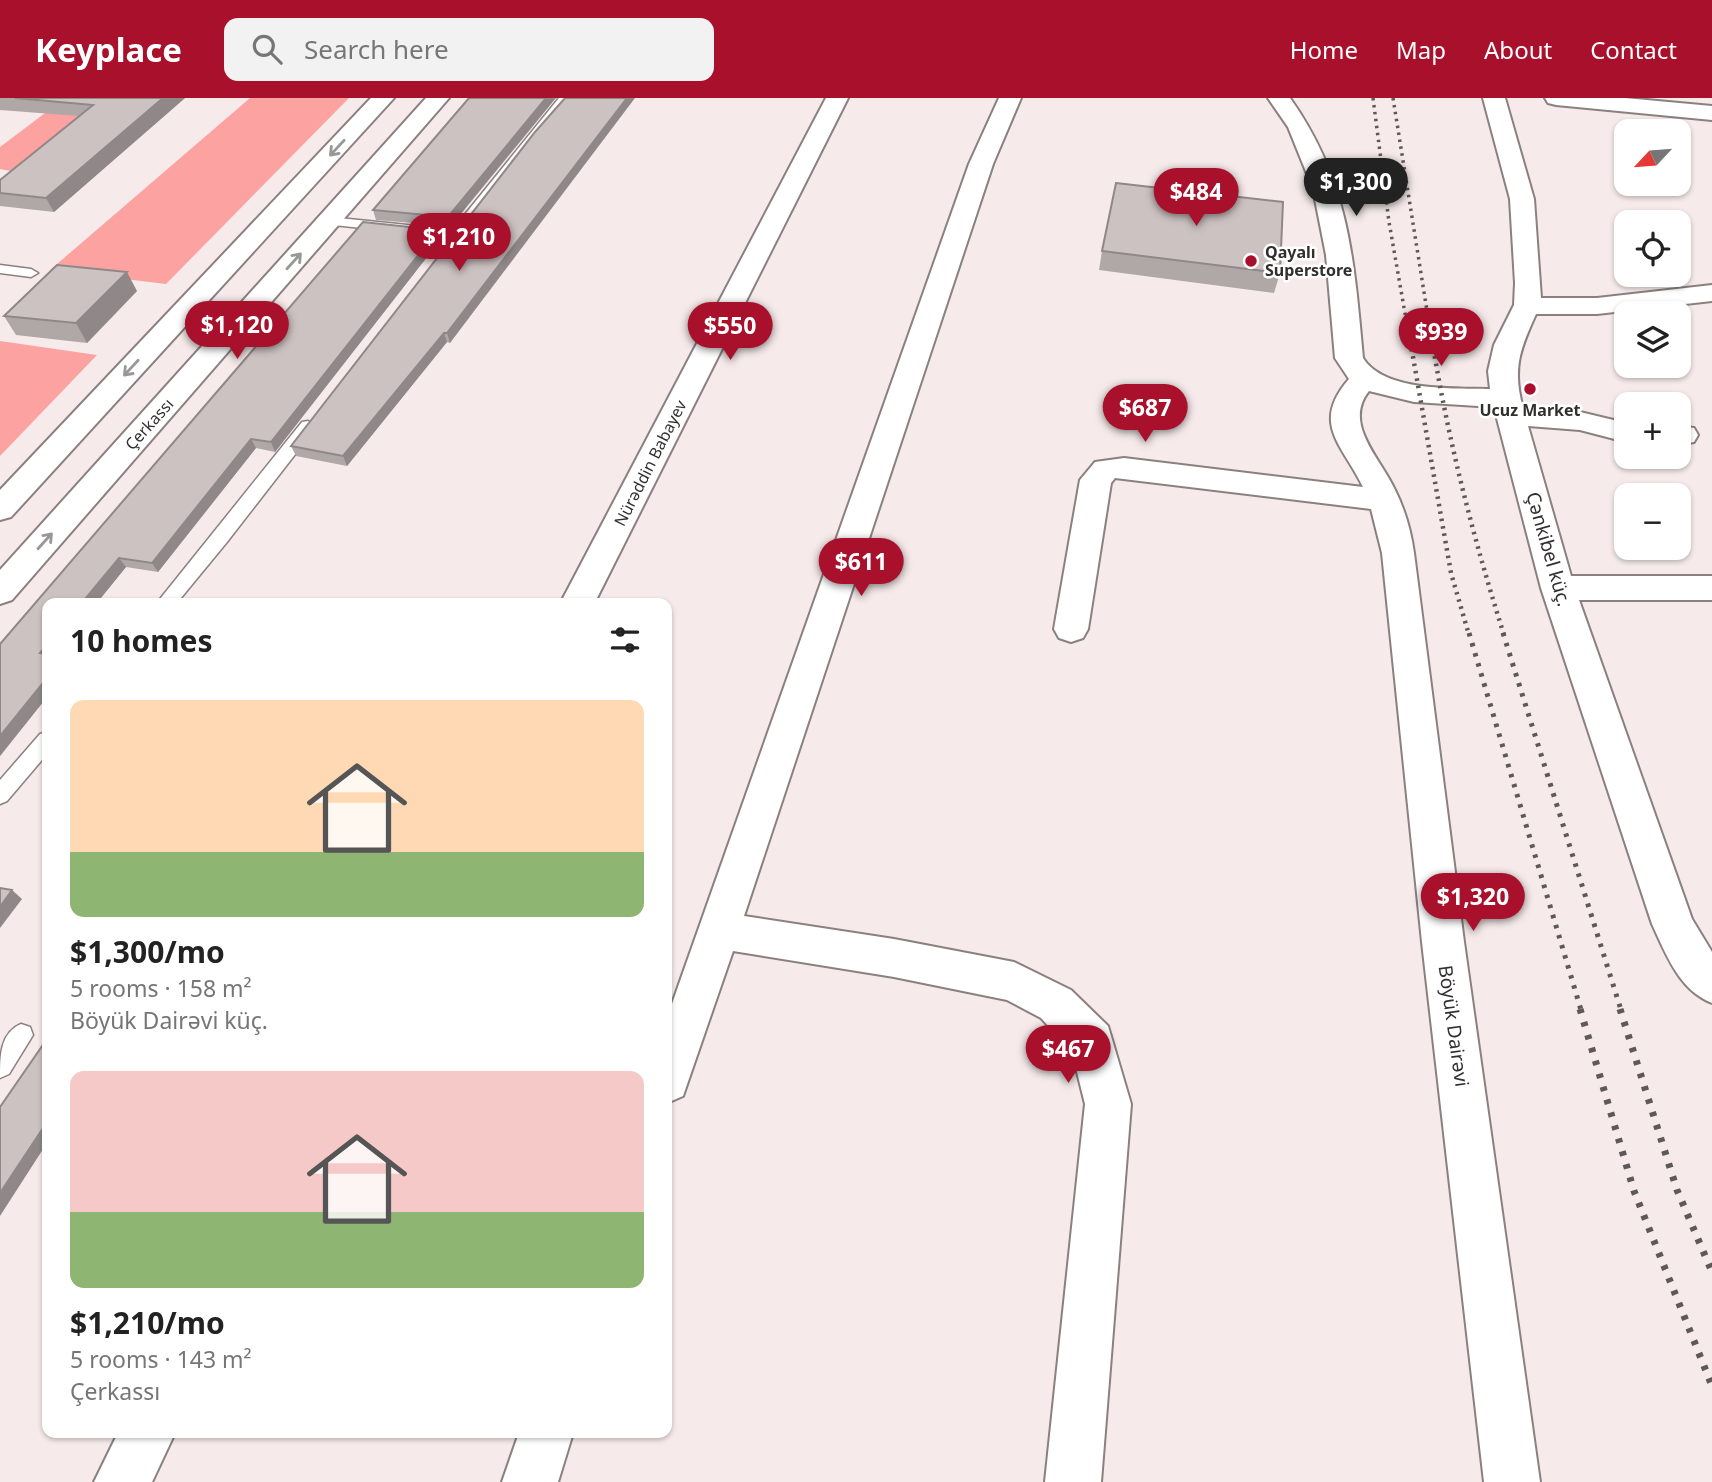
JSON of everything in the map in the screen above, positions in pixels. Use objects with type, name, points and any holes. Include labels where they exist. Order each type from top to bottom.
[{"type":"street","points":[[0,509],[383,98]]},
{"type":"street","name":"Çerkassı","points":[[0,592],[438,98]]},
{"type":"street","name":"Nürəddin Babayev","points":[[580,598],[837,98]]},
{"type":"street","points":[[672,1066],[981,164],[1010,98]]},
{"type":"street","points":[[1279,98],[1302,128],[1322,173],[1340,258],[1349,358],[1365,378],[1396,390],[1509,408],[1614,429]]},
{"type":"street","name":"Çənkibel küç.","points":[[1494,98],[1522,199],[1527,305],[1508,345],[1503,371],[1509,408],[1558,588],[1673,924],[1692,960],[1712,983]]},
{"type":"street","points":[[1556,98],[1712,113]]},
{"type":"street","points":[[1527,305],[1563,309],[1598,308],[1712,293]]},
{"type":"street","name":"Böyük Dairəvi","points":[[1365,378],[1350,393],[1344,423],[1357,453],[1376,481],[1397,548],[1443,943],[1491,1293],[1512,1482]]},
{"type":"street","points":[[1070,629],[1096,480],[1106,469],[1124,468],[1382,500]]},
{"type":"street","points":[[1558,588],[1712,588]]},
{"type":"street","points":[[719,930],[894,958],[1014,982],[1056,1004],[1091,1041],[1108,1104],[1073,1482]]},
{"type":"street","points":[[122,1482],[145,1438]]},
{"type":"street","points":[[530,1482],[544,1438]]},
{"type":"lane","points":[[329,221],[452,239],[565,98]]},
{"type":"lane","points":[[0,270],[31,273]]},
{"type":"lane","points":[[170,598],[222,538],[314,418]]},
{"type":"lane","points":[[0,795],[42,746]]},
{"type":"lane","points":[[0,1066],[21,1035]]},
{"type":"shaded area","points":[[65,98],[125,98],[31,175],[0,169],[0,147]]},
{"type":"shaded area","points":[[250,98],[349,98],[166,284],[50,270]]},
{"type":"shaded area","points":[[0,341],[97,355],[0,456]]},
{"type":"building","points":[[15,98],[163,98],[46,198],[0,193],[0,180],[93,105]]},
{"type":"building","points":[[469,98],[546,98],[448,217],[373,210]]},
{"type":"building","points":[[565,98],[627,98],[447,333],[444,333],[343,456],[291,446],[535,132]]},
{"type":"building","points":[[1116,183],[1283,202],[1280,273],[1102,251]]},
{"type":"building","points":[[363,222],[438,230],[271,442],[251,439],[152,563],[119,558],[86,598],[42,598],[42,684],[0,736],[0,644]]},
{"type":"building","points":[[57,265],[127,272],[76,323],[4,316]]},
{"type":"building","points":[[0,888],[12,890],[0,907]]},
{"type":"building","points":[[42,1046],[42,1130],[0,1193],[0,1107]]},
{"type":"railway","points":[[1373,98],[1389,222],[1409,336]]},
{"type":"railway","points":[[1393,98],[1431,336]]},
{"type":"railway","points":[[1409,334],[1451,573],[1469,635]]},
{"type":"railway","points":[[1431,334],[1462,486],[1504,635]]},
{"type":"railway","points":[[1469,633],[1581,1010]]},
{"type":"railway","points":[[1503,633],[1621,1010]]},
{"type":"railway","points":[[1580,1009],[1634,1191],[1712,1386]]},
{"type":"railway","points":[[1620,1009],[1677,1190],[1712,1272]]},
{"type":"place","name":"Qayalı Superstore","points":[[1251,261]]},
{"type":"place","name":"Ucuz Market","points":[[1530,389]]}]
